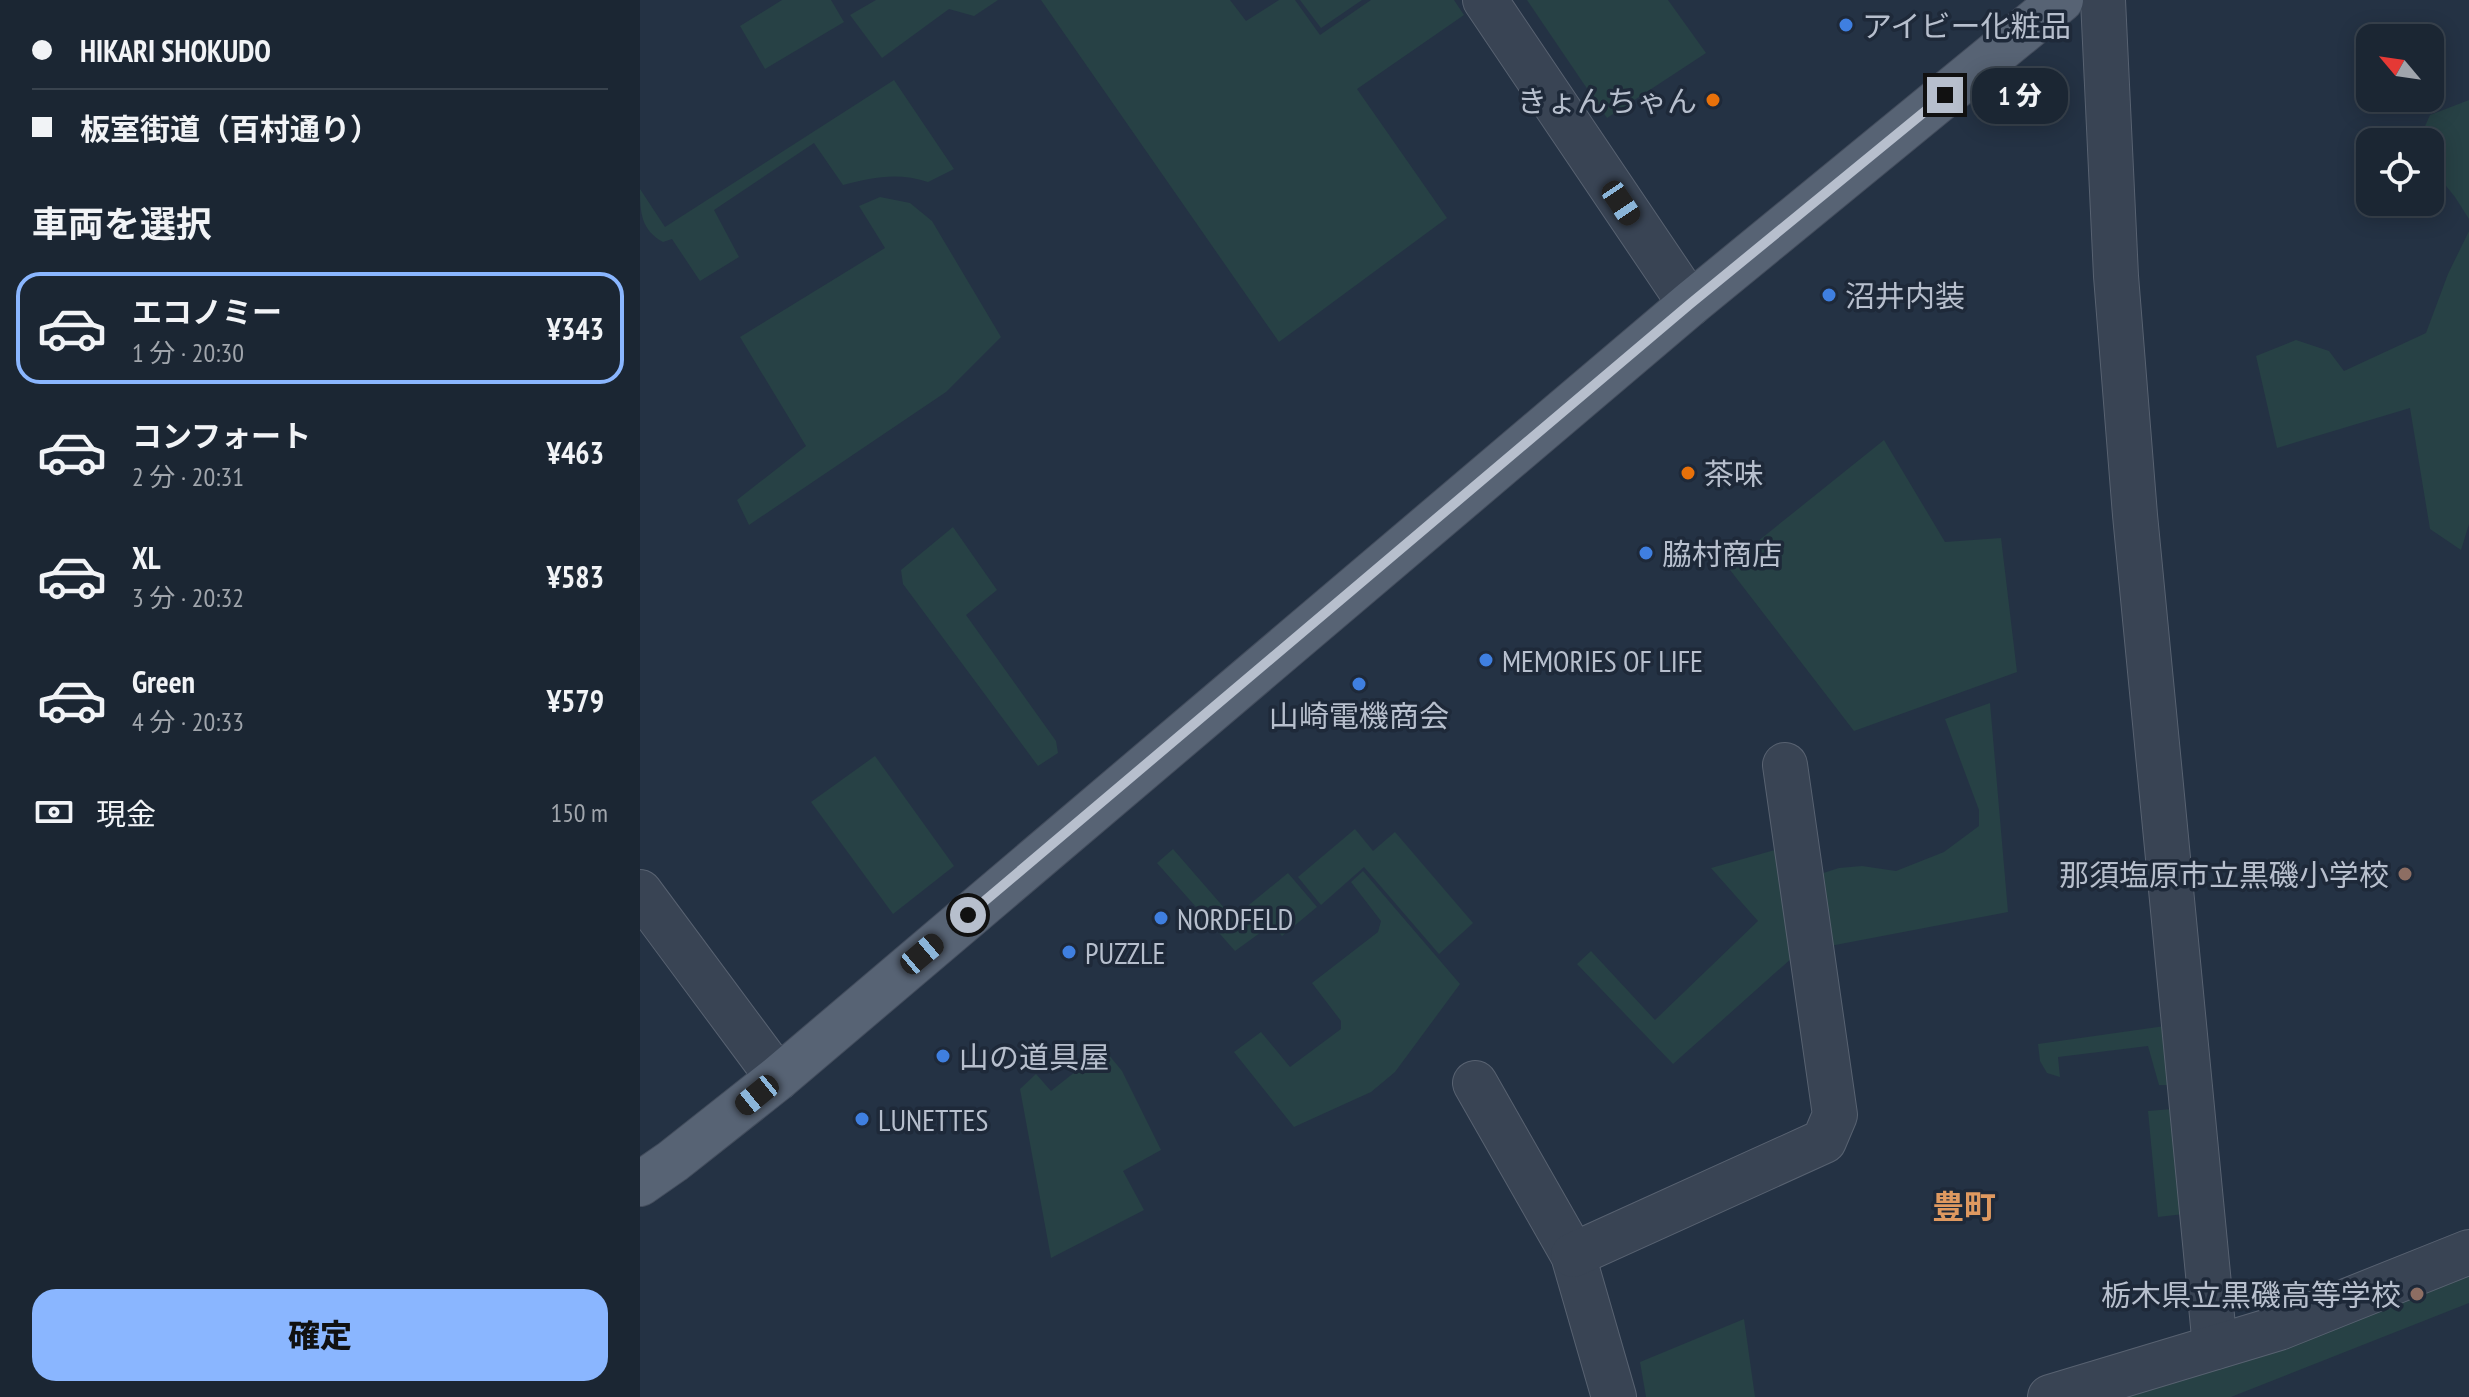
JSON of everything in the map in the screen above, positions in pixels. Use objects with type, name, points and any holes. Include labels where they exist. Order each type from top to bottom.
[{"type":"main road","points":[[640,1184],[778,1078],[1690,304],[2061,0]]},
{"type":"street","points":[[1485,0],[1690,304]]},
{"type":"street","points":[[2103,0],[2116,276],[2135,515],[2215,1347]]},
{"type":"street","points":[[1573,1255],[1824,1141],[1835,1115],[1785,765]]},
{"type":"street","points":[[640,892],[778,1078]]},
{"type":"street","points":[[1475,1083],[1573,1255],[1614,1397]]},
{"type":"street","points":[[2050,1397],[2279,1328],[2469,1252]]},
{"type":"green space","points":[[782,0],[831,0],[844,22],[765,69],[740,26]]},
{"type":"green space","points":[[876,0],[998,0],[974,16],[949,9],[882,58],[850,15]]},
{"type":"green space","points":[[1041,0],[1230,0],[1246,21],[1279,0],[1295,0],[1320,35],[1371,0],[1454,0],[1464,15],[1357,89],[1447,218],[1279,342]]},
{"type":"green space","points":[[1300,0],[1362,0],[1321,28]]},
{"type":"green space","points":[[1527,0],[1668,0],[1706,53],[1607,118]]},
{"type":"green space","points":[[894,80],[954,169],[928,182],[886,177],[843,185],[814,143],[714,210],[739,257],[700,281],[672,239],[663,242],[646,226],[641,213],[640,189],[665,227]]},
{"type":"green space","points":[[2469,100],[2469,219],[2444,183],[2444,128],[2424,128],[2430,115]]},
{"type":"green space","points":[[880,197],[910,203],[932,221],[1001,337],[946,392],[749,525],[737,500],[806,446],[740,337],[885,248],[859,206]]},
{"type":"green space","points":[[2469,231],[2469,524],[2461,550],[2430,529],[2410,408],[2277,448],[2256,356],[2296,340],[2329,351],[2344,371],[2426,333],[2448,274]]},
{"type":"green space","points":[[1884,440],[1945,542],[2001,538],[2017,672],[1854,731],[1727,566]]},
{"type":"green space","points":[[953,527],[997,590],[966,615],[1056,741],[1058,753],[1038,766],[903,584],[901,570]]},
{"type":"green space","points":[[1990,703],[2008,912],[1830,946],[1817,875],[1839,868],[1862,866],[1896,871],[1944,852],[1979,826],[1979,810],[1945,719]]},
{"type":"green space","points":[[875,756],[954,866],[893,914],[811,802]]},
{"type":"green space","points":[[1355,829],[1373,851],[1395,832],[1473,923],[1439,954],[1364,867],[1321,905],[1298,877]]},
{"type":"green space","points":[[1782,848],[1793,957],[1673,1064],[1577,964],[1591,951],[1655,1020],[1758,921],[1711,868]]},
{"type":"green space","points":[[1173,849],[1233,918],[1288,873],[1317,907],[1282,936],[1275,928],[1264,930],[1235,951],[1157,863]]},
{"type":"green space","points":[[1363,871],[1460,984],[1395,1072],[1371,1092],[1294,1127],[1234,1052],[1261,1032],[1290,1067],[1341,1029],[1341,1021],[1312,983],[1378,932],[1381,921],[1351,882]]},
{"type":"green space","points":[[2165,1026],[2172,1085],[2159,1085],[2148,1046],[2058,1057],[2060,1077],[2047,1073],[2040,1061],[2038,1044]]},
{"type":"green space","points":[[1104,1049],[1122,1071],[1161,1150],[1123,1171],[1144,1210],[1051,1258],[1020,1089],[1036,1074],[1051,1091]]},
{"type":"green space","points":[[2172,1109],[2184,1214],[2158,1217],[2148,1111]]},
{"type":"green space","points":[[2469,1265],[2469,1303],[2231,1397],[2116,1397],[2188,1379]]},
{"type":"green space","points":[[1744,1319],[1755,1397],[1646,1397],[1640,1362]]},
{"type":"place","name":"アイビー化粧品","points":[[1846,25]]},
{"type":"place","name":"きょんちゃん","points":[[1713,100]]},
{"type":"place","name":"沼井内装","points":[[1829,295]]},
{"type":"place","name":"茶味","points":[[1688,473]]},
{"type":"place","name":"脇村商店","points":[[1646,553]]},
{"type":"place","name":"MEMORIES OF LIFE","points":[[1486,660]]},
{"type":"place","name":"山崎電機商会","points":[[1359,684]]},
{"type":"place","name":"那須塩原市立黒磯小学校","points":[[2405,874]]},
{"type":"place","name":"NORDFELD","points":[[1161,918]]},
{"type":"place","name":"PUZZLE","points":[[1069,952]]},
{"type":"place","name":"山の道具屋","points":[[943,1056]]},
{"type":"place","name":"LUNETTES","points":[[862,1119]]},
{"type":"place","name":"栃木県立黒磯高等学校","points":[[2417,1294]]},
{"type":"district","name":"豊町","points":[[1964,1206]]},
{"type":"route","points":[[968,915],[1690,304],[1945,95]]}]
